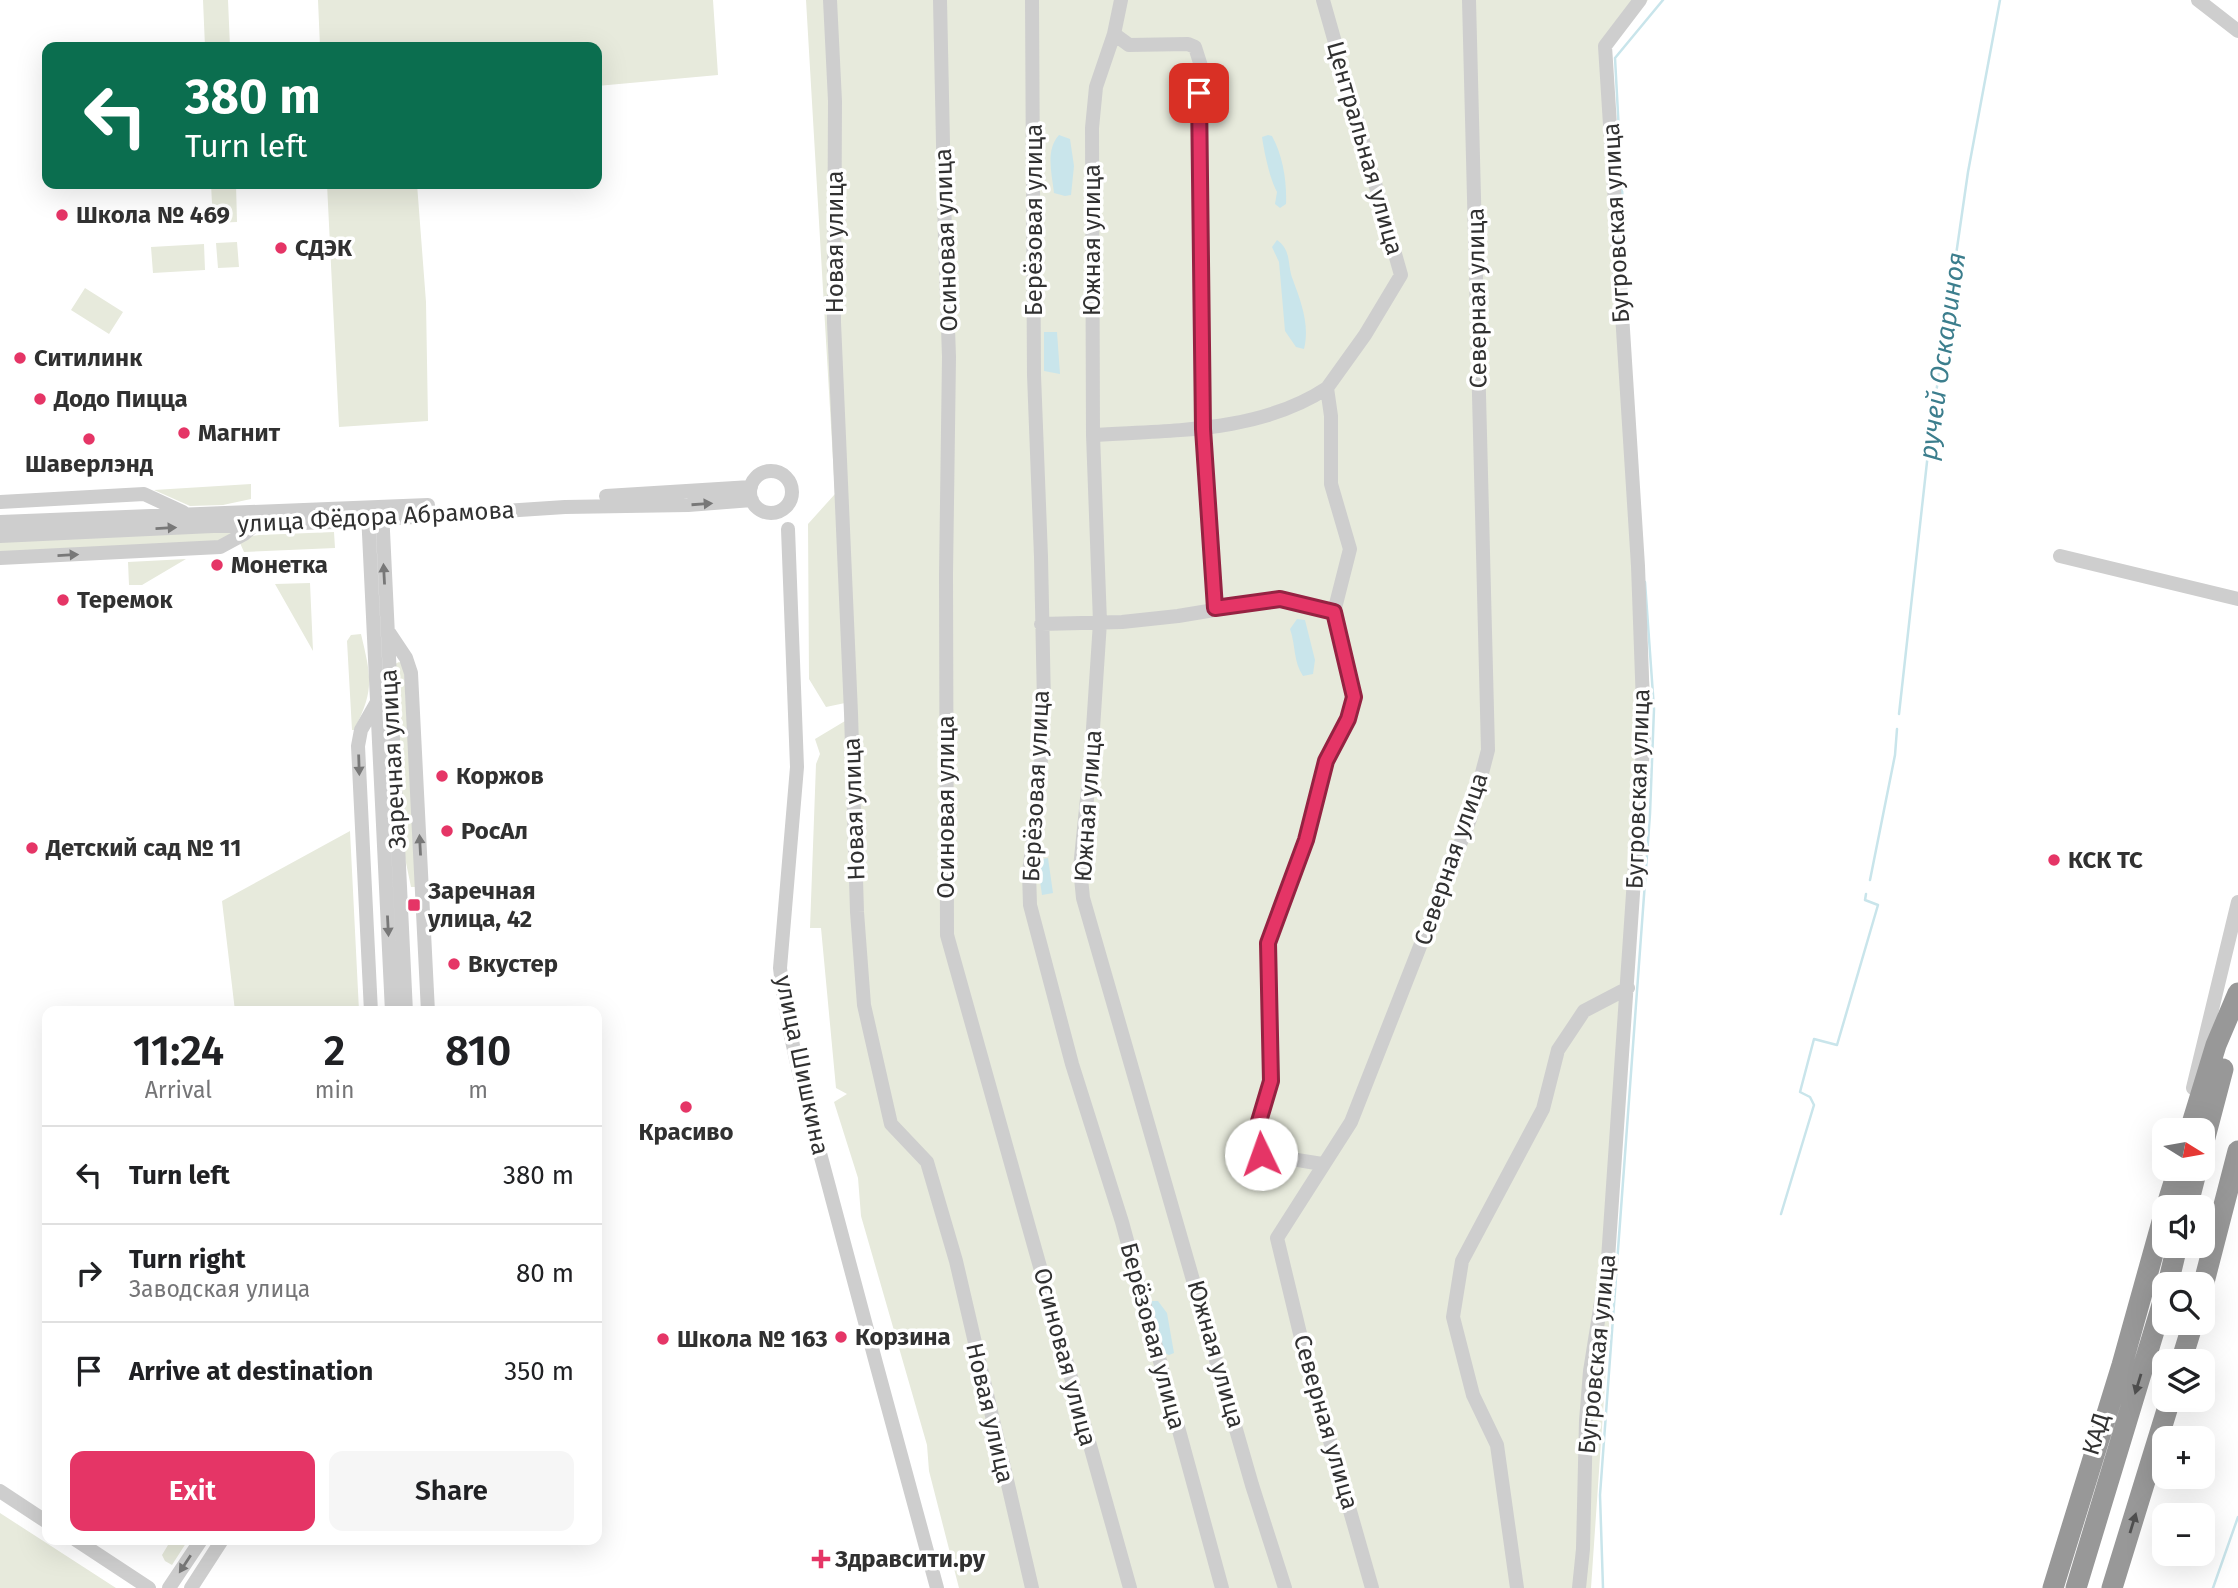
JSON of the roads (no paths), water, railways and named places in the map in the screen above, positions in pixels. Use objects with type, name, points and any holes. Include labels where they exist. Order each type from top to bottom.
[{"type":"highway","points":[[2194,1118],[2216,1045],[2238,993]]},
{"type":"highway","points":[[2210,1118],[2238,1009]]},
{"type":"highway","points":[[2207,1272],[2238,1152]]},
{"type":"highway","points":[[2053,1588],[2122,1366],[2152,1255]]},
{"type":"highway","name":"КАД","points":[[2076,1588],[2153,1335]]},
{"type":"highway","points":[[2112,1588],[2166,1412]]},
{"type":"street","name":"Новая улица","points":[[830,0],[835,101],[834,323],[857,912],[864,1005],[891,1124],[927,1162],[956,1261],[1032,1588]]},
{"type":"street","name":"Осиновая улица","points":[[940,0],[944,239],[950,357],[946,575],[947,935],[1130,1588]]},
{"type":"street","name":"Берёзовая улица","points":[[1032,0],[1034,375],[1044,704],[1039,792],[1029,872],[1030,905],[1072,1064],[1122,1222],[1222,1588]]},
{"type":"street","name":"Южная улица","points":[[1121,0],[1114,34],[1096,87],[1092,128],[1093,435],[1100,622],[1091,759],[1080,868],[1083,898],[1252,1485],[1285,1588]]},
{"type":"street","name":"Центральная улица","points":[[1323,0],[1401,275],[1365,335],[1327,388]]},
{"type":"street","name":"Северная улица","points":[[1372,1588],[1303,1346],[1278,1238],[1322,1164],[1351,1122],[1470,819],[1488,750],[1469,0]]},
{"type":"street","name":"Бугровская улица","points":[[1579,1588],[1590,1371],[1608,1259],[1644,733],[1638,566],[1605,46],[1640,0]]},
{"type":"street","points":[[2198,0],[2238,31]]},
{"type":"street","points":[[1114,34],[1129,45],[1188,44],[1195,47],[1199,54],[1203,429],[1215,608]]},
{"type":"street","points":[[1093,435],[1203,429],[1269,416],[1308,401],[1327,388],[1331,416],[1331,484],[1350,549],[1334,612],[1354,697],[1348,719],[1326,761],[1306,840],[1268,943],[1271,1081],[1257,1128],[1261,1154],[1322,1164]]},
{"type":"street","name":"улица Фёдора Абрамова","points":[[0,522],[185,513],[375,513],[688,505],[751,493]]},
{"type":"street","points":[[0,502],[144,494],[185,513]]},
{"type":"street","name":"улица Фёдора Абрамова","points":[[0,536],[256,524],[375,513]]},
{"type":"street","name":"Заречная улица","points":[[375,513],[387,629],[406,1006]]},
{"type":"street","name":"Заречная улица","points":[[375,513],[377,701],[392,1006]]},
{"type":"street","points":[[0,558],[220,547],[238,538],[256,524]]},
{"type":"street","name":"улица Шишкина","points":[[788,528],[797,767],[780,968],[783,999],[855,1287],[937,1588]]},
{"type":"street","points":[[2060,556],[2238,599]]},
{"type":"street","points":[[1041,624],[1122,622],[1280,599],[1334,612]]},
{"type":"street","points":[[387,629],[406,658],[411,673],[428,1006]]},
{"type":"street","points":[[370,1006],[358,746],[361,730],[377,701]]},
{"type":"street","points":[[2186,1118],[2238,902]]},
{"type":"street","points":[[1517,1588],[1497,1445],[1473,1395],[1453,1317],[1462,1261],[1544,1109],[1558,1049],[1584,1011],[1628,988]]},
{"type":"street","points":[[0,1491],[42,1519]]},
{"type":"street","points":[[84,1545],[149,1588]]},
{"type":"street","points":[[169,1588],[198,1545]]},
{"type":"street","points":[[191,1588],[219,1545]]},
{"type":"water","points":[[1059,135],[1070,139],[1074,166],[1071,195],[1065,196],[1054,193],[1051,170],[1052,148]]},
{"type":"water","points":[[1272,136],[1276,144],[1284,169],[1286,204],[1280,208],[1275,204],[1277,192],[1262,137]]},
{"type":"water","points":[[1277,240],[1287,253],[1304,314],[1304,349],[1296,347],[1285,331],[1279,262],[1272,247]]},
{"type":"water","points":[[1044,332],[1057,332],[1060,374],[1044,371]]},
{"type":"water","points":[[1297,619],[1305,620],[1315,660],[1313,674],[1303,676],[1290,629]]},
{"type":"water","points":[[1048,858],[1053,893],[1042,895],[1037,860]]},
{"type":"water","points":[[1152,1301],[1158,1301],[1167,1313],[1174,1353],[1169,1355],[1162,1352],[1148,1305]]},
{"type":"waterway","points":[[1625,244],[1615,58],[1663,0]]},
{"type":"waterway","name":"ручей Оскариноя","points":[[1899,714],[1930,435],[1968,172],[2000,0]]},
{"type":"waterway","points":[[1603,1588],[1600,1495],[1650,814],[1654,709],[1645,582]]},
{"type":"waterway","name":"ручей Оскариноя","points":[[1870,880],[1895,755],[1897,729]]},
{"type":"waterway","name":"ручей Оскариноя","points":[[1781,1214],[1814,1105],[1810,1097],[1800,1092],[1814,1039],[1837,1045],[1878,905],[1865,900],[1866,894]]},
{"type":"waterway","points":[[2213,1588],[2238,1517]]},
{"type":"place","name":"Школа № 469","points":[[62,215]]},
{"type":"place","name":"СДЭК","points":[[281,248]]},
{"type":"place","name":"Ситилинк","points":[[20,358]]},
{"type":"place","name":"Додо Пицца","points":[[40,399]]},
{"type":"place","name":"Магнит","points":[[184,433]]},
{"type":"place","name":"Шаверлэнд","points":[[89,439]]},
{"type":"place","name":"Монетка","points":[[217,565]]},
{"type":"place","name":"Теремок","points":[[63,600]]},
{"type":"place","name":"Коржов","points":[[442,776]]},
{"type":"place","name":"РосАл","points":[[447,831]]},
{"type":"place","name":"Детский сад № 11","points":[[32,848]]},
{"type":"place","name":"КСК ТС","points":[[2054,860]]},
{"type":"place","name":"Заречная улица, 42","points":[[414,905]]},
{"type":"place","name":"Вкустер","points":[[454,964]]},
{"type":"place","name":"Красиво","points":[[686,1107]]},
{"type":"place","name":"Корзина","points":[[841,1337]]},
{"type":"place","name":"Школа № 163","points":[[663,1339]]},
{"type":"place","name":"Здравсити.ру","points":[[821,1559]]}]
